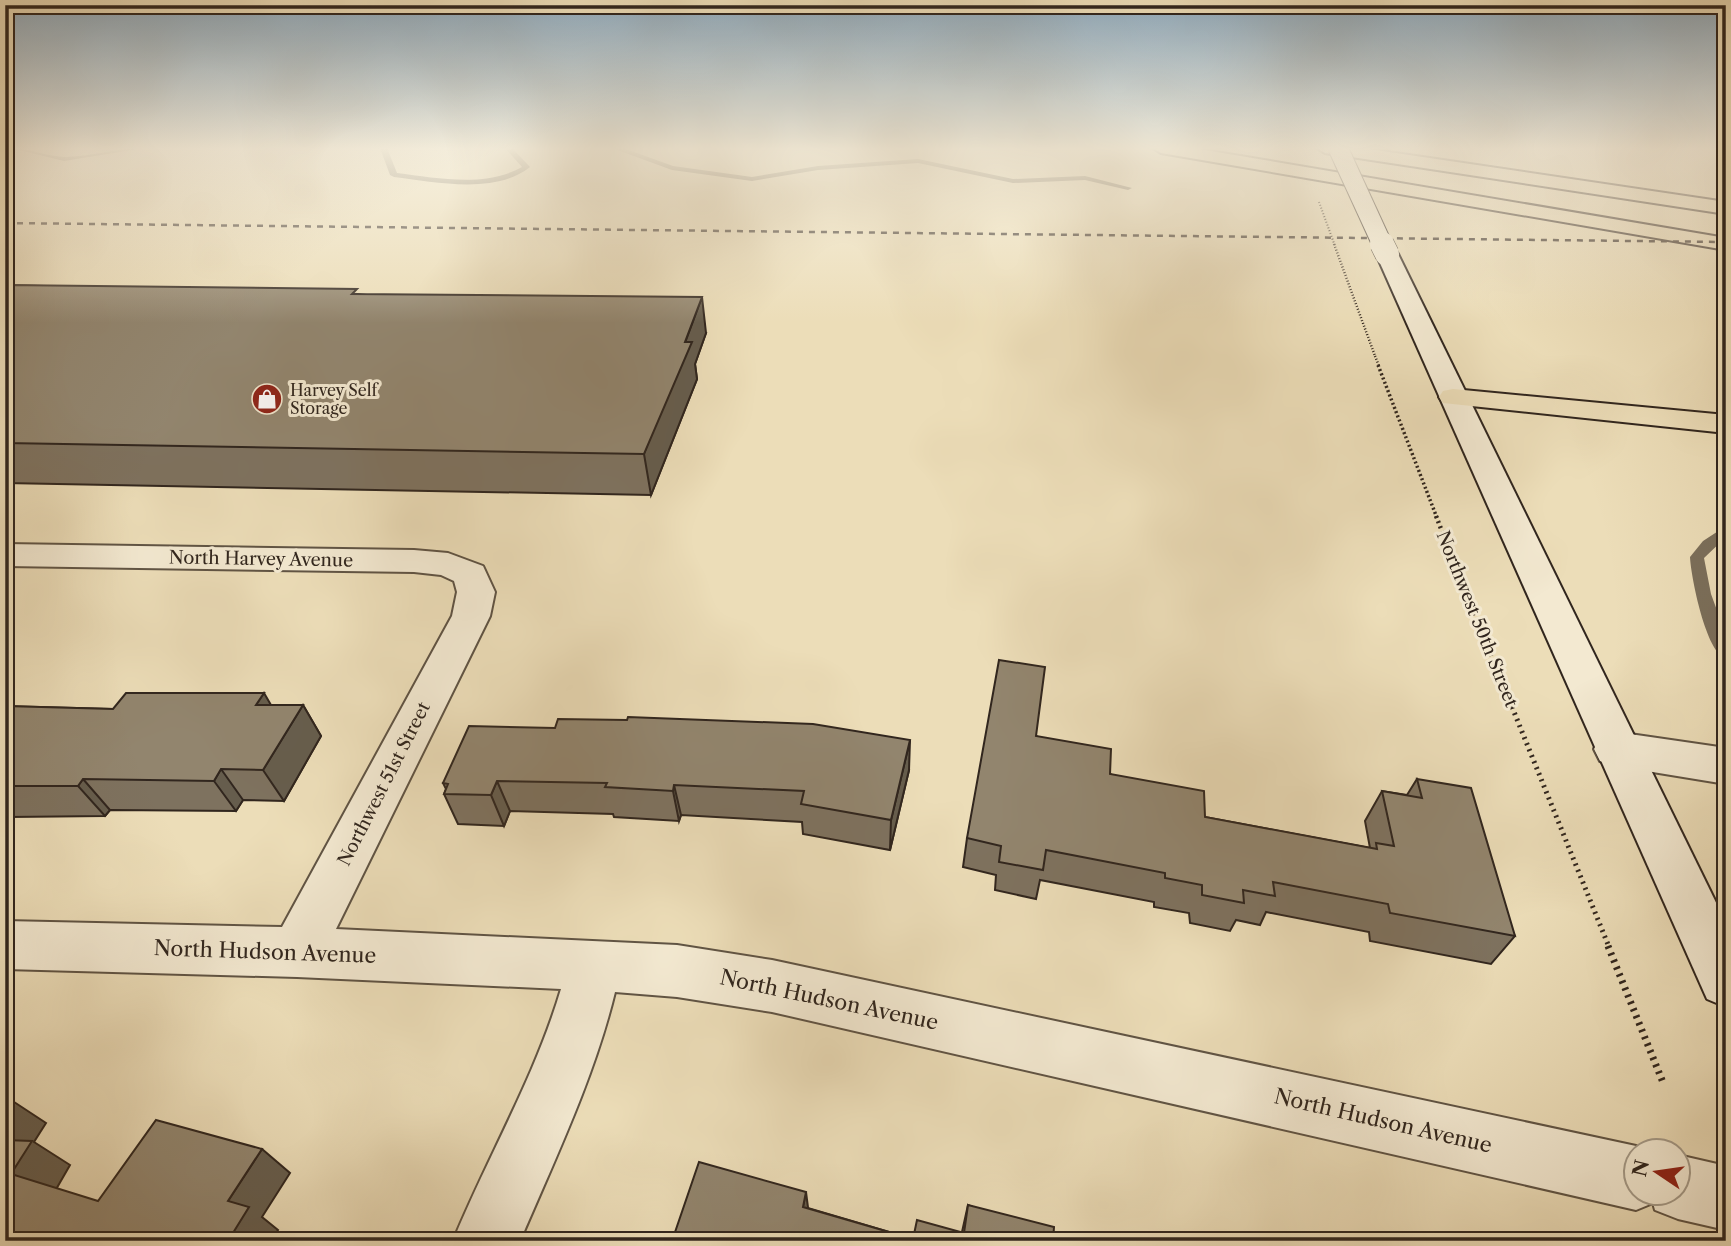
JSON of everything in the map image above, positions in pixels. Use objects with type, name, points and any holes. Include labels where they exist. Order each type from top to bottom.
[{"type":"highway","points":[[1503,206],[1726,244]]},
{"type":"highway","points":[[1453,397],[1726,424]]},
{"type":"street","points":[[1365,206],[1726,981]]},
{"type":"street","name":"North Harvey Avenue","points":[[5,555],[448,564],[470,574],[476,592],[471,617]]},
{"type":"street","name":"Northwest 51st Street","points":[[297,952],[471,617]]},
{"type":"street","points":[[1616,749],[1726,766]]},
{"type":"street","name":"North Hudson Avenue","points":[[5,945],[297,952],[677,971],[772,986],[1622,1175]]},
{"type":"street","points":[[486,1241],[554,1093],[578,1028],[595,965]]},
{"type":"street","points":[[1692,1190],[1726,1198]]},
{"type":"path","name":"Northwest 50th Street","points":[[1320,206],[1461,582],[1664,1085]]},
{"type":"building","points":[[5,285],[357,289],[352,294],[702,297],[685,342],[692,342],[644,454],[5,443]]},
{"type":"building","points":[[999,660],[1045,667],[1036,736],[1111,749],[1110,774],[1204,791],[1205,817],[1377,849],[1376,843],[1394,846],[1382,791],[1422,798],[1417,779],[1471,788],[1515,936],[1390,913],[1388,904],[1273,882],[1275,896],[1243,890],[1244,903],[1202,895],[1202,885],[1165,878],[1165,873],[1046,850],[1043,870],[999,862],[1001,846],[967,838]]},
{"type":"building","points":[[126,693],[264,693],[256,705],[303,705],[263,770],[221,769],[214,781],[83,779],[78,786],[5,786],[5,706],[113,709]]},
{"type":"building","points":[[628,717],[813,724],[910,740],[891,820],[801,804],[804,791],[674,785],[673,791],[605,787],[607,783],[497,781],[491,795],[444,794],[448,784],[443,783],[469,726],[555,728],[558,719],[627,720]]},
{"type":"building","points":[[156,1120],[262,1149],[228,1201],[249,1207],[228,1241],[5,1241],[5,1140],[32,1141],[11,1174],[98,1201]]},
{"type":"building","points":[[699,1162],[806,1192],[803,1207],[913,1239],[917,1220],[964,1233],[968,1205],[1054,1227],[1053,1241],[672,1241]]},
{"type":"waterway","points":[[1726,530],[1697,557],[1707,606],[1726,653]]},
{"type":"railway","points":[[5,223],[1726,242]]},
{"type":"place","name":"Harvey Self Storage","points":[[267,399]]}]
